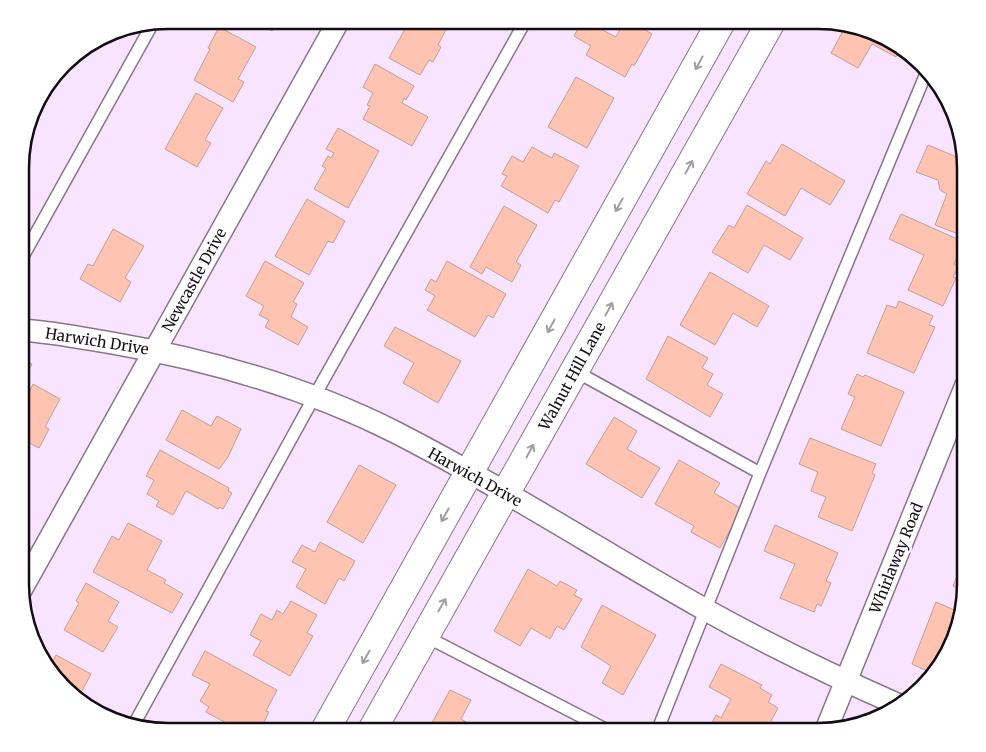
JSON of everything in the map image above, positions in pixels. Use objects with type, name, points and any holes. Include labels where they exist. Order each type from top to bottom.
[{"type":"main road","points":[[329,723],[717,29]]},
{"type":"main road","name":"Walnut Hill Lane","points":[[376,723],[767,29]]},
{"type":"street","name":"Newcastle Drive","points":[[29,576],[334,29]]},
{"type":"street","name":"Harwich Drive","points":[[29,331],[155,350],[259,377],[314,397],[395,432],[506,493],[705,610],[846,682],[892,702]]},
{"type":"street","name":"Whirlaway Road","points":[[829,722],[957,407]]},
{"type":"lane","points":[[136,720],[314,397],[521,29]]},
{"type":"lane","points":[[29,245],[147,30]]},
{"type":"lane","points":[[660,723],[760,473],[924,78]]},
{"type":"lane","points":[[574,371],[760,473]]},
{"type":"lane","points":[[425,636],[594,723]]},
{"type":"building","points":[[218,29],[223,29],[256,47],[238,79],[244,82],[233,102],[194,80],[210,49],[208,48]]},
{"type":"building","points":[[405,29],[446,29],[438,45],[441,47],[433,62],[429,60],[420,75],[389,58]]},
{"type":"building","points":[[578,29],[600,29],[616,37],[620,29],[643,29],[652,34],[634,66],[632,64],[625,77],[586,55],[591,46],[574,36]]},
{"type":"building","points":[[843,31],[872,39],[898,54],[896,57],[872,44],[858,68],[831,53]]},
{"type":"building","points":[[375,64],[414,86],[406,100],[404,98],[402,103],[428,117],[412,146],[363,119],[370,106],[367,105],[373,93],[363,87]]},
{"type":"building","points":[[576,77],[614,98],[587,148],[548,127]]},
{"type":"building","points":[[196,93],[223,108],[205,140],[211,143],[197,167],[165,149]]},
{"type":"building","points":[[338,128],[379,151],[348,208],[314,189],[326,168],[322,166],[328,156],[331,158],[334,153],[326,149]]},
{"type":"building","points":[[782,144],[845,181],[830,205],[801,188],[785,216],[747,194],[766,161],[770,164]]},
{"type":"building","points":[[928,145],[956,157],[957,234],[935,225],[947,194],[940,190],[938,180],[916,172]]},
{"type":"building","points":[[532,147],[552,158],[554,153],[579,166],[559,202],[555,200],[548,213],[501,186],[507,176],[502,174],[512,156],[523,162]]},
{"type":"building","points":[[307,199],[345,221],[333,243],[328,241],[309,275],[275,256]]},
{"type":"building","points":[[747,205],[803,238],[790,260],[764,245],[748,273],[712,252],[729,225],[734,228]]},
{"type":"building","points":[[504,206],[537,225],[516,262],[521,265],[512,282],[486,267],[482,274],[470,267]]},
{"type":"building","points":[[901,214],[957,239],[957,257],[954,264],[957,265],[957,269],[953,277],[956,278],[943,306],[908,290],[924,255],[889,239]]},
{"type":"building","points":[[113,229],[144,246],[125,278],[131,282],[120,302],[80,279],[88,264],[93,266]]},
{"type":"building","points":[[265,261],[304,283],[293,302],[297,304],[291,317],[308,327],[298,345],[265,327],[269,320],[259,315],[264,306],[246,296]]},
{"type":"building","points":[[447,261],[506,294],[493,318],[488,315],[475,337],[427,310],[435,296],[425,290],[431,279],[436,282]]},
{"type":"building","points":[[710,272],[769,306],[757,327],[733,313],[715,345],[680,325]]},
{"type":"building","points":[[899,301],[933,316],[929,325],[935,327],[914,373],[867,353],[887,305],[896,308]]},
{"type":"building","points":[[395,327],[461,361],[438,403],[403,383],[414,363],[384,346]]},
{"type":"building","points":[[668,336],[708,358],[702,368],[713,374],[707,385],[723,394],[710,417],[646,379]]},
{"type":"building","points":[[857,374],[863,377],[865,375],[904,392],[881,446],[841,429],[855,397],[848,394]]},
{"type":"building","points":[[33,384],[60,399],[45,427],[49,429],[39,448],[29,443],[29,390]]},
{"type":"building","points":[[182,410],[211,426],[217,416],[241,429],[228,457],[219,469],[166,440]]},
{"type":"building","points":[[614,417],[637,431],[627,449],[660,468],[642,498],[586,464]]},
{"type":"building","points":[[810,438],[876,464],[872,473],[875,475],[852,531],[818,517],[826,497],[811,491],[818,472],[799,464]]},
{"type":"building","points":[[160,450],[229,488],[228,491],[232,493],[223,509],[219,507],[218,509],[186,491],[173,515],[156,506],[159,501],[147,494],[154,480],[146,476]]},
{"type":"building","points":[[679,460],[720,483],[714,493],[742,509],[720,548],[691,532],[694,526],[655,504]]},
{"type":"building","points":[[359,465],[396,485],[363,543],[327,522]]},
{"type":"building","points":[[128,523],[162,541],[147,570],[166,580],[164,583],[183,594],[172,613],[93,572],[112,536],[119,540]]},
{"type":"building","points":[[775,525],[838,553],[826,581],[831,583],[821,606],[817,604],[814,612],[780,598],[795,564],[764,551]]},
{"type":"building","points":[[320,542],[355,561],[344,581],[339,578],[325,604],[296,587],[306,569],[292,562],[302,545],[315,552]]},
{"type":"building","points":[[528,569],[557,586],[560,581],[577,590],[574,595],[582,599],[564,630],[557,626],[550,639],[531,628],[520,646],[494,631]]},
{"type":"building","points":[[957,576],[957,588],[953,586]]},
{"type":"building","points":[[86,583],[119,602],[108,621],[118,627],[103,652],[64,630],[79,603],[76,601]]},
{"type":"building","points":[[291,601],[317,615],[307,633],[313,636],[290,676],[253,655],[261,641],[250,635],[261,614],[272,620],[277,610],[283,614]]},
{"type":"building","points":[[936,602],[955,610],[947,638],[927,671],[912,664]]},
{"type":"building","points":[[602,605],[656,635],[623,695],[602,683],[611,666],[581,647]]},
{"type":"building","points":[[205,651],[277,690],[266,711],[269,712],[264,723],[226,723],[206,712],[209,707],[200,701],[210,684],[192,675]]},
{"type":"building","points":[[56,655],[91,674],[81,693],[69,683],[52,662]]},
{"type":"building","points":[[721,664],[762,685],[760,688],[772,695],[768,702],[778,708],[770,723],[712,723],[716,715],[721,718],[731,699],[709,687]]},
{"type":"building","points":[[450,690],[471,700],[461,719],[468,723],[432,723]]}]
